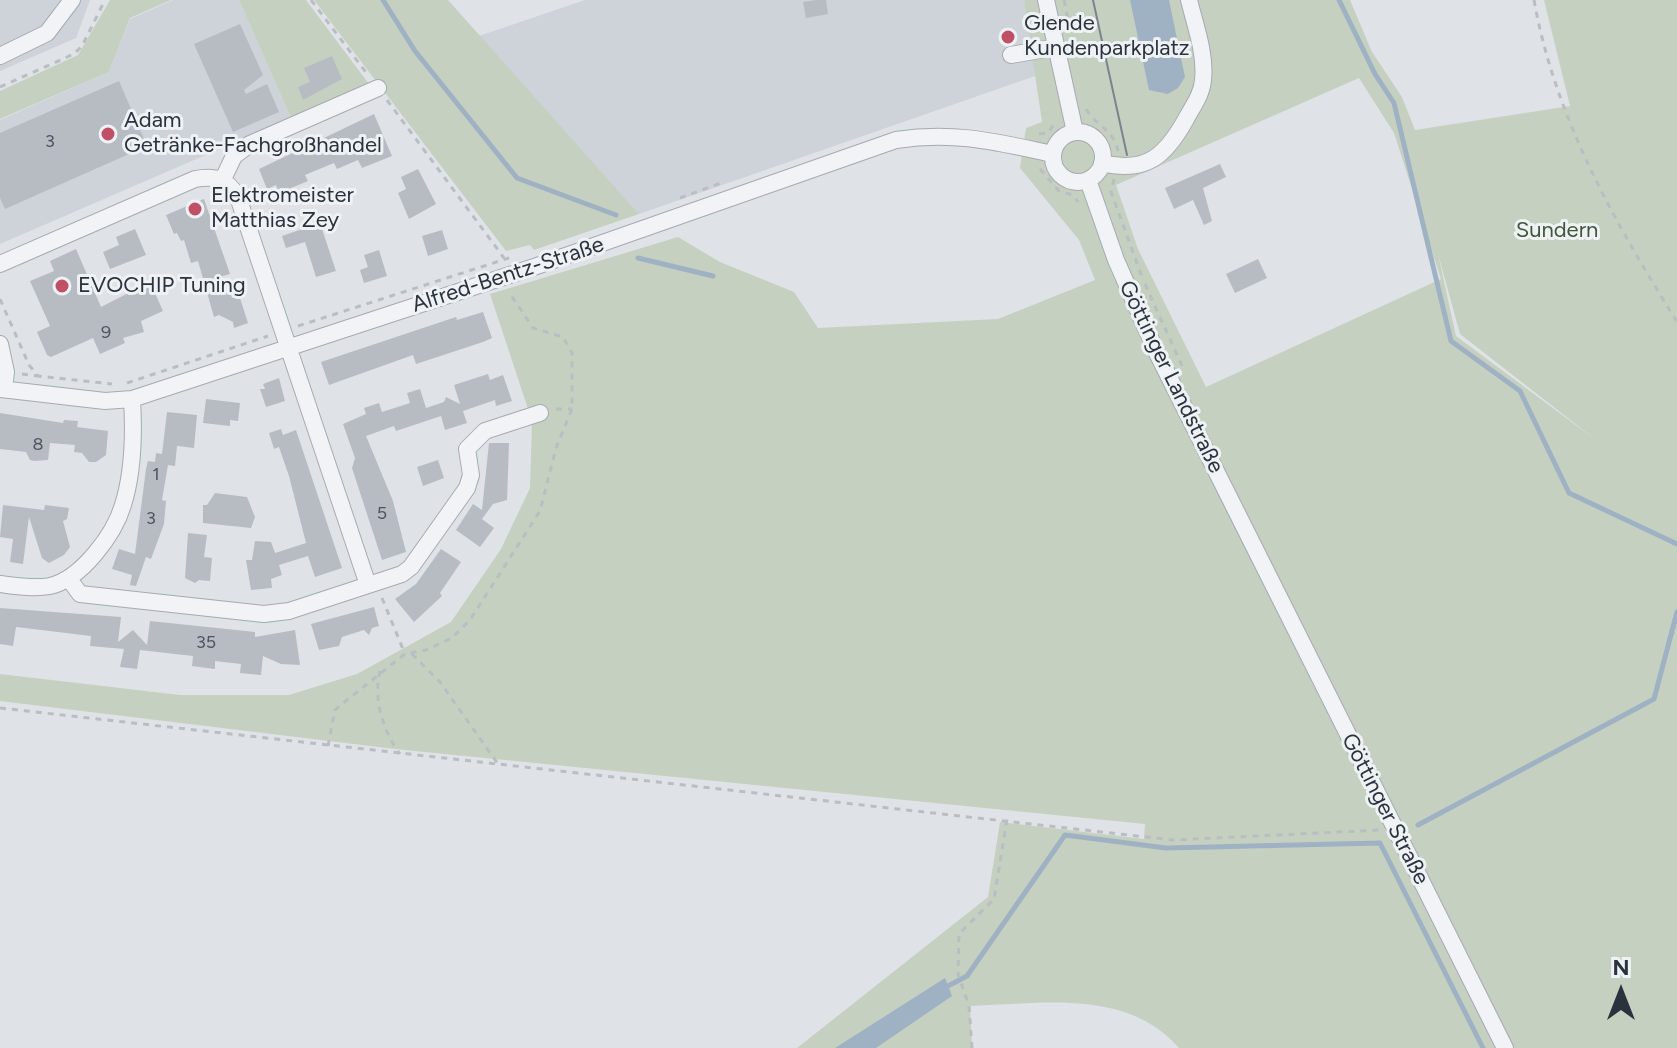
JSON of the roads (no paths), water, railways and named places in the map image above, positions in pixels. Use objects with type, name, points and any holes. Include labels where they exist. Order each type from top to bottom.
[{"type":"street","points":[[0,56],[47,33],[72,0]]},
{"type":"street","points":[[1046,0],[1075,132]]},
{"type":"street","points":[[1111,165],[1097,140],[1075,132],[1062,137],[1053,154],[1059,174],[1078,182],[1088,180],[1111,165],[1148,161],[1169,150],[1200,94],[1204,68],[1189,0]]},
{"type":"street","points":[[1011,55],[1057,47]]},
{"type":"street","points":[[223,179],[234,156],[250,144],[378,88]]},
{"type":"street","name":"Alfred-Bentz-Straße","points":[[0,344],[6,372],[2,389],[105,401],[132,399],[286,339],[509,283],[896,140],[935,134],[982,137],[1053,154]]},
{"type":"street","points":[[0,264],[195,179],[208,176],[223,179],[238,197],[372,584]]},
{"type":"street","name":"Göttinger Landstraße","points":[[1088,180],[1116,260],[1156,351],[1264,570]]},
{"type":"street","points":[[0,584],[50,586],[69,579],[85,564],[123,506],[133,422],[132,399]]},
{"type":"street","points":[[69,579],[80,594],[264,614],[289,611],[372,584],[411,567],[467,488],[471,475],[467,449],[485,431],[540,413]]},
{"type":"street","name":"Göttinger Straße","points":[[1264,570],[1505,1048]]},
{"type":"water","points":[[1130,0],[1169,0],[1185,77],[1178,88],[1168,94],[1149,90]]},
{"type":"water","points":[[945,978],[952,996],[876,1048],[835,1048]]},
{"type":"waterway","points":[[383,0],[415,51],[517,178],[616,215]]},
{"type":"waterway","points":[[1339,0],[1375,74],[1394,103],[1451,341],[1520,391],[1569,493],[1677,544]]},
{"type":"waterway","points":[[638,258],[713,276]]},
{"type":"waterway","points":[[1418,825],[1654,699],[1677,612]]},
{"type":"waterway","points":[[948,986],[967,976],[1065,835],[1166,848],[1380,843],[1483,1048]]},
{"type":"tram line","points":[[1093,0],[1127,155]]},
{"type":"place","name":"Glende Kundenparkplatz","points":[[1008,37]]},
{"type":"place","name":"Adam Getränke-Fachgroßhandel","points":[[108,134]]},
{"type":"place","name":"Elektromeister Matthias Zey","points":[[195,209]]},
{"type":"place","name":"EVOCHIP Tuning","points":[[62,286]]},
{"type":"park label","name":"Sundern","points":[[1557,231]]}]
